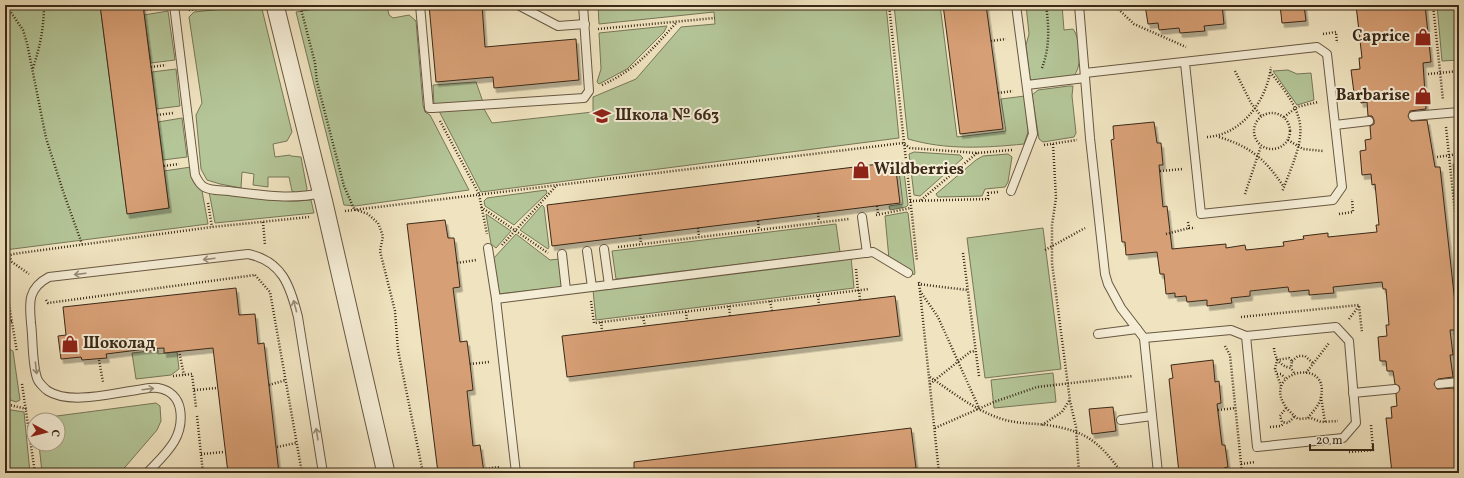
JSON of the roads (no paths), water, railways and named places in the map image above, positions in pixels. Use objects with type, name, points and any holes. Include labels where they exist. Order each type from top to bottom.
[{"type":"street","points":[[275,5],[327,214],[386,473]]},
{"type":"lane","points":[[420,5],[429,108],[584,98],[590,91],[583,5]]},
{"type":"lane","points":[[518,5],[558,26],[585,27]]},
{"type":"lane","points":[[1011,191],[1033,134],[1030,85],[1016,5]]},
{"type":"lane","points":[[1080,5],[1090,138],[1099,222],[1108,284],[1121,308],[1144,338],[1158,473]]},
{"type":"lane","points":[[174,9],[195,174],[199,182],[205,187],[258,195],[289,197],[309,196],[322,193]]},
{"type":"lane","points":[[1030,85],[1085,75],[1185,63],[1199,59],[1317,47],[1328,54],[1342,187],[1333,200],[1201,214],[1185,63]]},
{"type":"lane","points":[[1413,116],[1459,112]]},
{"type":"lane","points":[[1335,125],[1369,121]]},
{"type":"lane","points":[[862,217],[867,253]]},
{"type":"lane","points":[[488,248],[496,299],[516,473]]},
{"type":"lane","points":[[604,249],[609,285]]},
{"type":"lane","points":[[587,251],[591,287]]},
{"type":"lane","points":[[496,299],[873,252],[908,273]]},
{"type":"lane","points":[[147,473],[172,447],[178,437],[181,426],[179,402],[171,392],[158,388],[75,398],[60,397],[47,391],[37,378],[29,303],[38,285],[49,277],[248,254],[261,257],[269,261],[286,282],[293,298],[298,317],[323,473]]},
{"type":"lane","points":[[562,254],[566,290]]},
{"type":"lane","points":[[1144,338],[1232,330],[1246,336],[1336,327],[1349,341],[1356,420],[1343,438],[1257,447],[1246,336]]},
{"type":"lane","points":[[1098,334],[1137,329]]},
{"type":"lane","points":[[1439,384],[1459,382]]},
{"type":"lane","points":[[1353,393],[1395,389]]},
{"type":"lane","points":[[1121,420],[1152,416]]},
{"type":"place","name":"Caprice","points":[[1423,37]]},
{"type":"place","name":"Barbarise","points":[[1423,96]]},
{"type":"place","name":"Школа № 663","points":[[602,116]]},
{"type":"place","name":"Wildberries","points":[[861,170]]},
{"type":"place","name":"Шоколад","points":[[70,344]]}]
